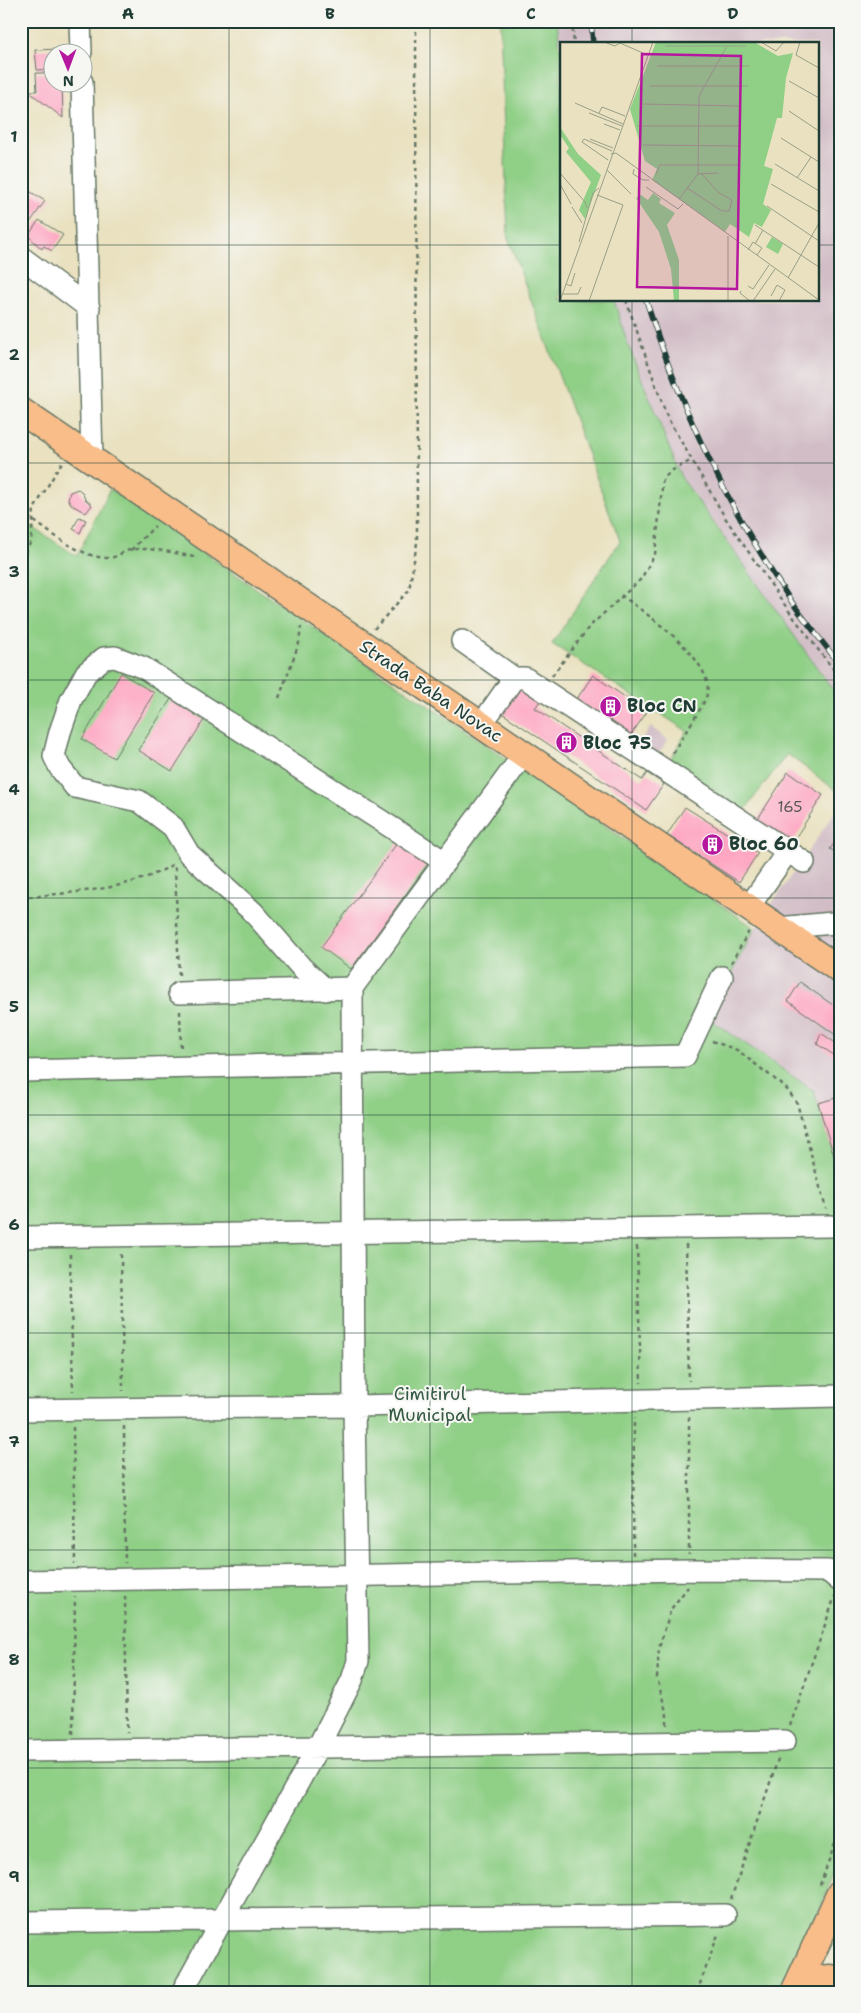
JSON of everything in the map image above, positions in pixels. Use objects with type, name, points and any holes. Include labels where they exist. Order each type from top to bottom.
[{"type":"main road","name":"Strada Baba Novac","points":[[21,411],[840,970]]},
{"type":"main road","points":[[803,1989],[812,1953],[840,1893]]},
{"type":"main road","points":[[803,1989],[826,1978],[840,1980]]},
{"type":"street","points":[[80,21],[81,42]]},
{"type":"street","points":[[82,92],[88,308],[82,452]]},
{"type":"street","points":[[21,257],[88,308]]},
{"type":"street","points":[[462,641],[514,678],[525,678],[796,857],[762,917],[834,923],[840,927]]},
{"type":"street","points":[[326,990],[301,968],[253,912],[182,858],[173,827],[139,801],[76,787],[60,768],[54,756],[70,700],[86,672],[104,658],[115,657],[144,668],[446,862]]},
{"type":"street","points":[[481,725],[514,678]]},
{"type":"street","points":[[182,1992],[318,1746],[352,1680],[358,1661],[354,1406],[352,988],[524,754]]},
{"type":"street","points":[[21,1071],[685,1056],[722,977]]},
{"type":"street","points":[[179,994],[352,988]]},
{"type":"street","points":[[21,1237],[70,1238],[831,1226]]},
{"type":"street","points":[[21,1410],[354,1406],[840,1396]]},
{"type":"street","points":[[21,1581],[701,1570],[828,1571],[838,1586]]},
{"type":"street","points":[[21,1752],[318,1746],[785,1741]]},
{"type":"street","points":[[21,1922],[725,1915]]},
{"type":"path","points":[[362,644],[409,590],[417,543],[416,21]]},
{"type":"path","points":[[572,21],[574,42]]},
{"type":"path","points":[[626,301],[668,417],[692,460],[726,519],[791,614],[840,678]]},
{"type":"path","points":[[21,560],[31,542],[34,509],[82,452]]},
{"type":"path","points":[[542,689],[589,627],[621,595],[641,579],[655,554],[663,479],[671,471],[692,460]]},
{"type":"path","points":[[21,512],[59,540],[93,555],[110,558],[131,550],[173,552],[199,558]]},
{"type":"path","points":[[131,550],[150,530],[174,515]]},
{"type":"path","points":[[621,595],[671,633],[697,664],[708,682],[707,696],[664,770]]},
{"type":"path","points":[[279,698],[299,643],[302,628],[296,620]]},
{"type":"path","points":[[21,898],[105,889],[159,873],[182,858]]},
{"type":"path","points":[[182,858],[179,994],[182,1067]]},
{"type":"path","points":[[722,977],[762,917]]},
{"type":"path","points":[[695,1036],[737,1050],[785,1087],[797,1103],[831,1226],[840,1251]]},
{"type":"path","points":[[634,1571],[638,1401],[636,1230]]},
{"type":"path","points":[[121,1237],[128,1750]]},
{"type":"path","points":[[70,1238],[75,1580],[73,1751]]},
{"type":"path","points":[[668,1743],[667,1715],[657,1678],[659,1648],[672,1609],[701,1570]]},
{"type":"path","points":[[698,1992],[838,1586]]},
{"type":"shaded area","points":[[557,21],[840,21],[840,700],[681,477],[628,345],[614,301],[818,301],[818,42],[560,42],[560,47]]},
{"type":"shaded area","points":[[23,179],[52,199],[21,239],[21,181]]},
{"type":"shaded area","points":[[651,727],[668,740],[658,754],[641,741]]},
{"type":"shaded area","points":[[840,805],[840,1173],[814,1091],[708,1018],[755,928]]},
{"type":"green space","points":[[500,21],[557,21],[560,47],[560,301],[614,301],[628,345],[681,477],[840,700],[840,793],[787,754],[744,811],[669,762],[687,731],[552,644],[620,541],[508,238]]},
{"type":"green space","name":"Cimitirul Municipal","points":[[110,489],[755,928],[708,1018],[814,1091],[840,1174],[840,1857],[788,1992],[21,1992],[21,520],[77,556]]},
{"type":"building","points":[[35,50],[42,50],[42,70],[37,70]]},
{"type":"building","points":[[36,73],[42,73],[42,92],[62,92],[63,118],[28,91],[37,91]]},
{"type":"building","points":[[23,187],[45,201],[29,224],[21,219],[21,190]]},
{"type":"building","points":[[39,220],[63,235],[52,251],[44,246],[42,249],[28,236]]},
{"type":"building","points":[[78,489],[92,505],[86,513],[72,505],[68,500],[70,492]]},
{"type":"building","points":[[79,517],[86,520],[80,533],[73,529]]},
{"type":"building","points":[[121,673],[154,693],[114,758],[82,739]]},
{"type":"building","name":"Bloc CN","points":[[593,675],[647,712],[630,736],[576,700]]},
{"type":"building","name":"Bloc 75","points":[[519,687],[540,701],[535,708],[642,780],[647,773],[664,784],[646,810],[502,713]]},
{"type":"building","points":[[171,699],[204,720],[172,771],[138,750]]},
{"type":"building","points":[[788,772],[823,795],[792,843],[757,820]]},
{"type":"building","name":"Bloc 60","points":[[685,807],[758,853],[739,882],[667,835]]},
{"type":"building","points":[[840,835],[840,855],[830,849]]},
{"type":"building","points":[[400,839],[430,861],[351,969],[321,947]]},
{"type":"building","points":[[800,982],[840,1010],[840,1038],[788,1001]]},
{"type":"building","points":[[821,1033],[840,1046],[840,1059],[817,1044]]},
{"type":"building","points":[[836,1098],[840,1112],[840,1158],[835,1160],[818,1103]]},
{"type":"railway","points":[[591,21],[593,42]]},
{"type":"railway","points":[[646,301],[689,416],[725,491],[766,563],[789,598],[840,665]]},
{"type":"place","name":"Bloc CN","points":[[611,706]]},
{"type":"place","name":"Bloc 75","points":[[567,743]]},
{"type":"place","name":"Bloc 60","points":[[713,844]]}]
